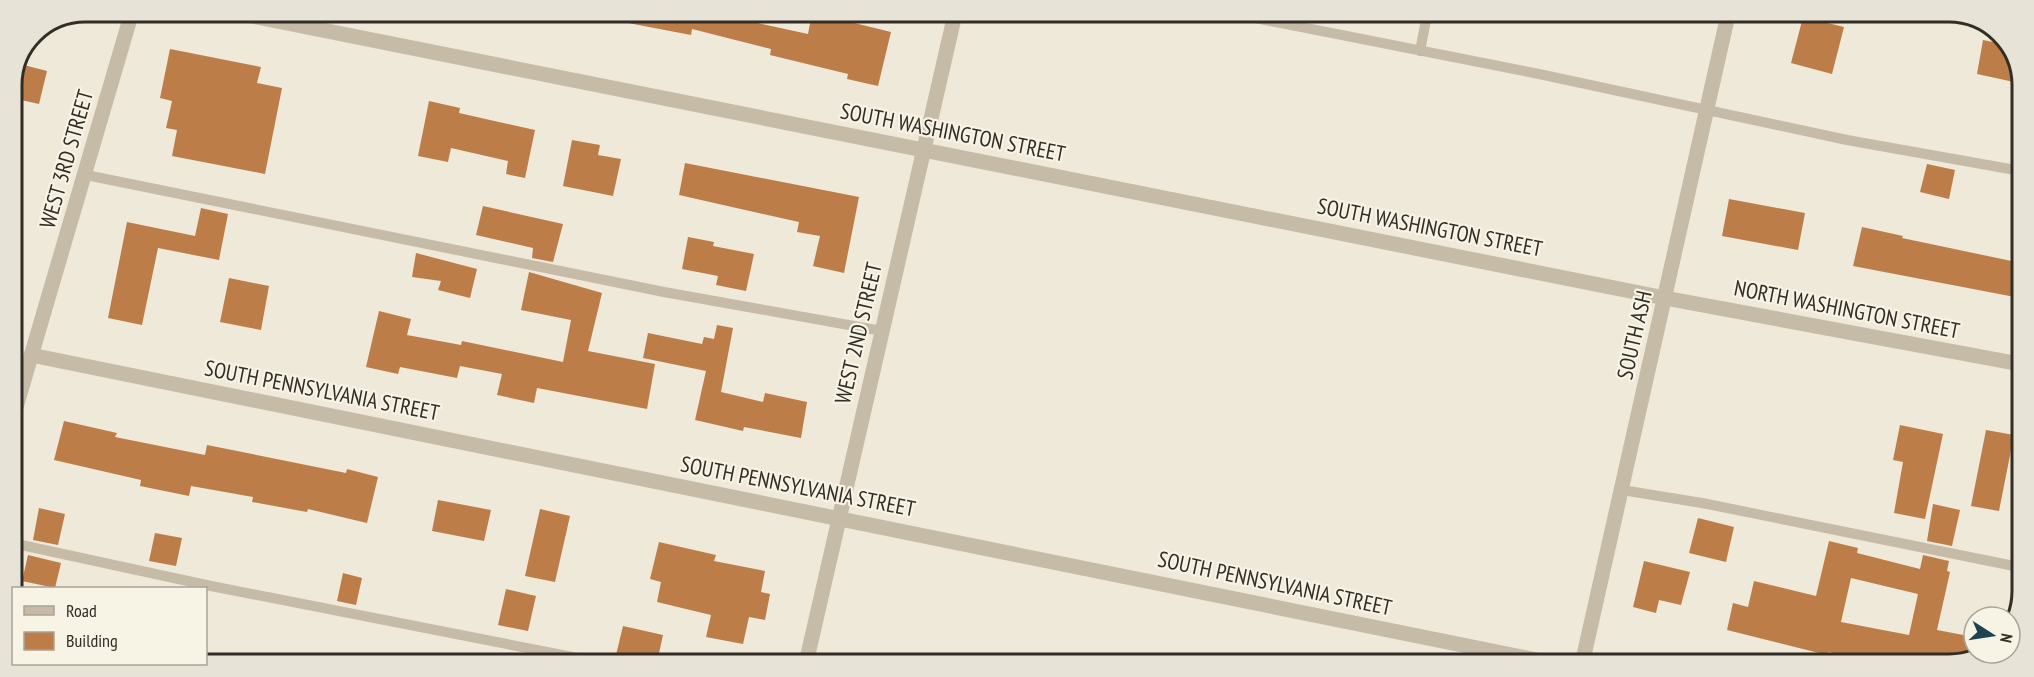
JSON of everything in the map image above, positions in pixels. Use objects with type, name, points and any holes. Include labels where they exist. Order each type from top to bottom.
[{"type":"street","name":"WEST 3RD STREET","points":[[23,384],[129,22]]},
{"type":"street","name":"SOUTH WASHINGTON STREET","points":[[316,22],[1665,298]]},
{"type":"street","name":"WEST 2ND STREET","points":[[808,654],[953,22]]},
{"type":"street","name":"SOUTH ASH","points":[[1584,654],[1726,22]]},
{"type":"street","name":"NORTH WASHINGTON STREET","points":[[1665,298],[2012,362]]},
{"type":"street","name":"SOUTH PENNSYLVANIA STREET","points":[[31,355],[840,517],[1507,654]]},
{"type":"lane","points":[[1275,22],[1707,109],[1847,140],[2011,169]]},
{"type":"lane","points":[[1420,51],[1426,22]]},
{"type":"lane","points":[[86,175],[664,292],[882,331]]},
{"type":"lane","points":[[1622,490],[1702,503],[1815,528],[2012,566]]},
{"type":"lane","points":[[23,545],[211,586],[557,654]]},
{"type":"building","points":[[753,22],[808,34],[810,22],[850,22],[891,32],[878,86],[847,79],[848,74],[770,55],[771,49],[692,29],[691,35],[628,23]]},
{"type":"building","points":[[1802,22],[1824,22],[1844,27],[1832,74],[1791,63]]},
{"type":"building","points":[[1983,40],[1994,42],[2007,62],[2011,81],[1977,74]]},
{"type":"building","points":[[170,49],[261,67],[257,83],[282,88],[265,174],[172,156],[177,130],[166,128],[172,101],[160,98]]},
{"type":"building","points":[[26,66],[47,71],[39,104],[22,100]]},
{"type":"building","points":[[429,101],[460,108],[459,113],[535,130],[525,178],[506,174],[508,161],[451,148],[448,162],[418,156]]},
{"type":"building","points":[[572,140],[600,145],[598,155],[621,159],[613,196],[563,186]]},
{"type":"building","points":[[685,163],[859,197],[844,273],[813,266],[820,236],[797,232],[799,222],[679,195]]},
{"type":"building","points":[[1927,164],[1955,170],[1949,199],[1920,192]]},
{"type":"building","points":[[1729,199],[1805,213],[1798,250],[1722,236]]},
{"type":"building","points":[[483,206],[563,224],[553,262],[532,258],[533,248],[476,235]]},
{"type":"building","points":[[201,208],[228,214],[219,260],[158,248],[142,325],[108,318],[127,222],[195,236]]},
{"type":"building","points":[[1862,227],[1903,236],[1902,238],[2011,261],[2011,296],[1853,266]]},
{"type":"building","points":[[688,237],[714,242],[713,246],[754,254],[746,291],[716,285],[718,276],[682,269]]},
{"type":"building","points":[[416,253],[477,269],[470,298],[438,290],[441,281],[412,277]]},
{"type":"building","points":[[529,272],[602,293],[588,351],[655,364],[647,409],[537,388],[534,403],[497,395],[502,374],[460,366],[457,378],[400,367],[398,374],[366,367],[379,311],[411,319],[407,335],[461,345],[462,341],[563,362],[571,320],[521,310]]},
{"type":"building","points":[[229,278],[269,286],[261,330],[220,322]]},
{"type":"building","points":[[717,325],[733,328],[721,392],[763,402],[765,393],[807,402],[801,438],[744,427],[743,431],[695,420],[706,371],[643,358],[648,333],[702,344],[704,337],[714,339]]},
{"type":"building","points":[[64,421],[117,433],[115,437],[205,455],[207,445],[346,473],[347,469],[378,477],[367,523],[308,509],[307,512],[252,502],[253,497],[191,486],[189,496],[140,486],[141,480],[54,460]]},
{"type":"building","points":[[1900,425],[1943,434],[1925,519],[1894,513],[1903,462],[1893,460]]},
{"type":"building","points":[[1986,430],[2012,435],[2012,447],[1999,511],[1971,506]]},
{"type":"building","points":[[438,500],[491,510],[484,541],[432,531]]},
{"type":"building","points":[[1933,504],[1960,510],[1952,546],[1927,541]]},
{"type":"building","points":[[39,508],[65,514],[58,545],[33,540]]},
{"type":"building","points":[[540,509],[570,516],[555,582],[525,576]]},
{"type":"building","points":[[1698,518],[1734,527],[1726,562],[1689,553]]},
{"type":"building","points":[[155,533],[182,538],[176,566],[149,561]]},
{"type":"building","points":[[1829,541],[1858,548],[1857,553],[1920,569],[1923,555],[1949,561],[1947,571],[1950,572],[1937,630],[1962,635],[1962,653],[1838,654],[1828,652],[1823,654],[1727,630],[1733,603],[1748,607],[1754,581],[1816,596]],"holes":[[[1851,578],[1918,594],[1909,635],[1841,622]]]},
{"type":"building","points":[[659,542],[716,555],[714,561],[765,571],[761,592],[770,594],[765,620],[749,617],[743,644],[706,637],[711,615],[657,602],[661,582],[650,579]]},
{"type":"building","points":[[28,555],[61,563],[55,587],[23,581]]},
{"type":"building","points":[[1644,561],[1690,572],[1681,605],[1659,600],[1656,613],[1633,607]]},
{"type":"building","points":[[343,573],[362,578],[356,605],[337,601]]},
{"type":"building","points":[[506,589],[536,596],[528,631],[498,625]]},
{"type":"building","points":[[623,626],[663,635],[659,654],[616,654]]}]
